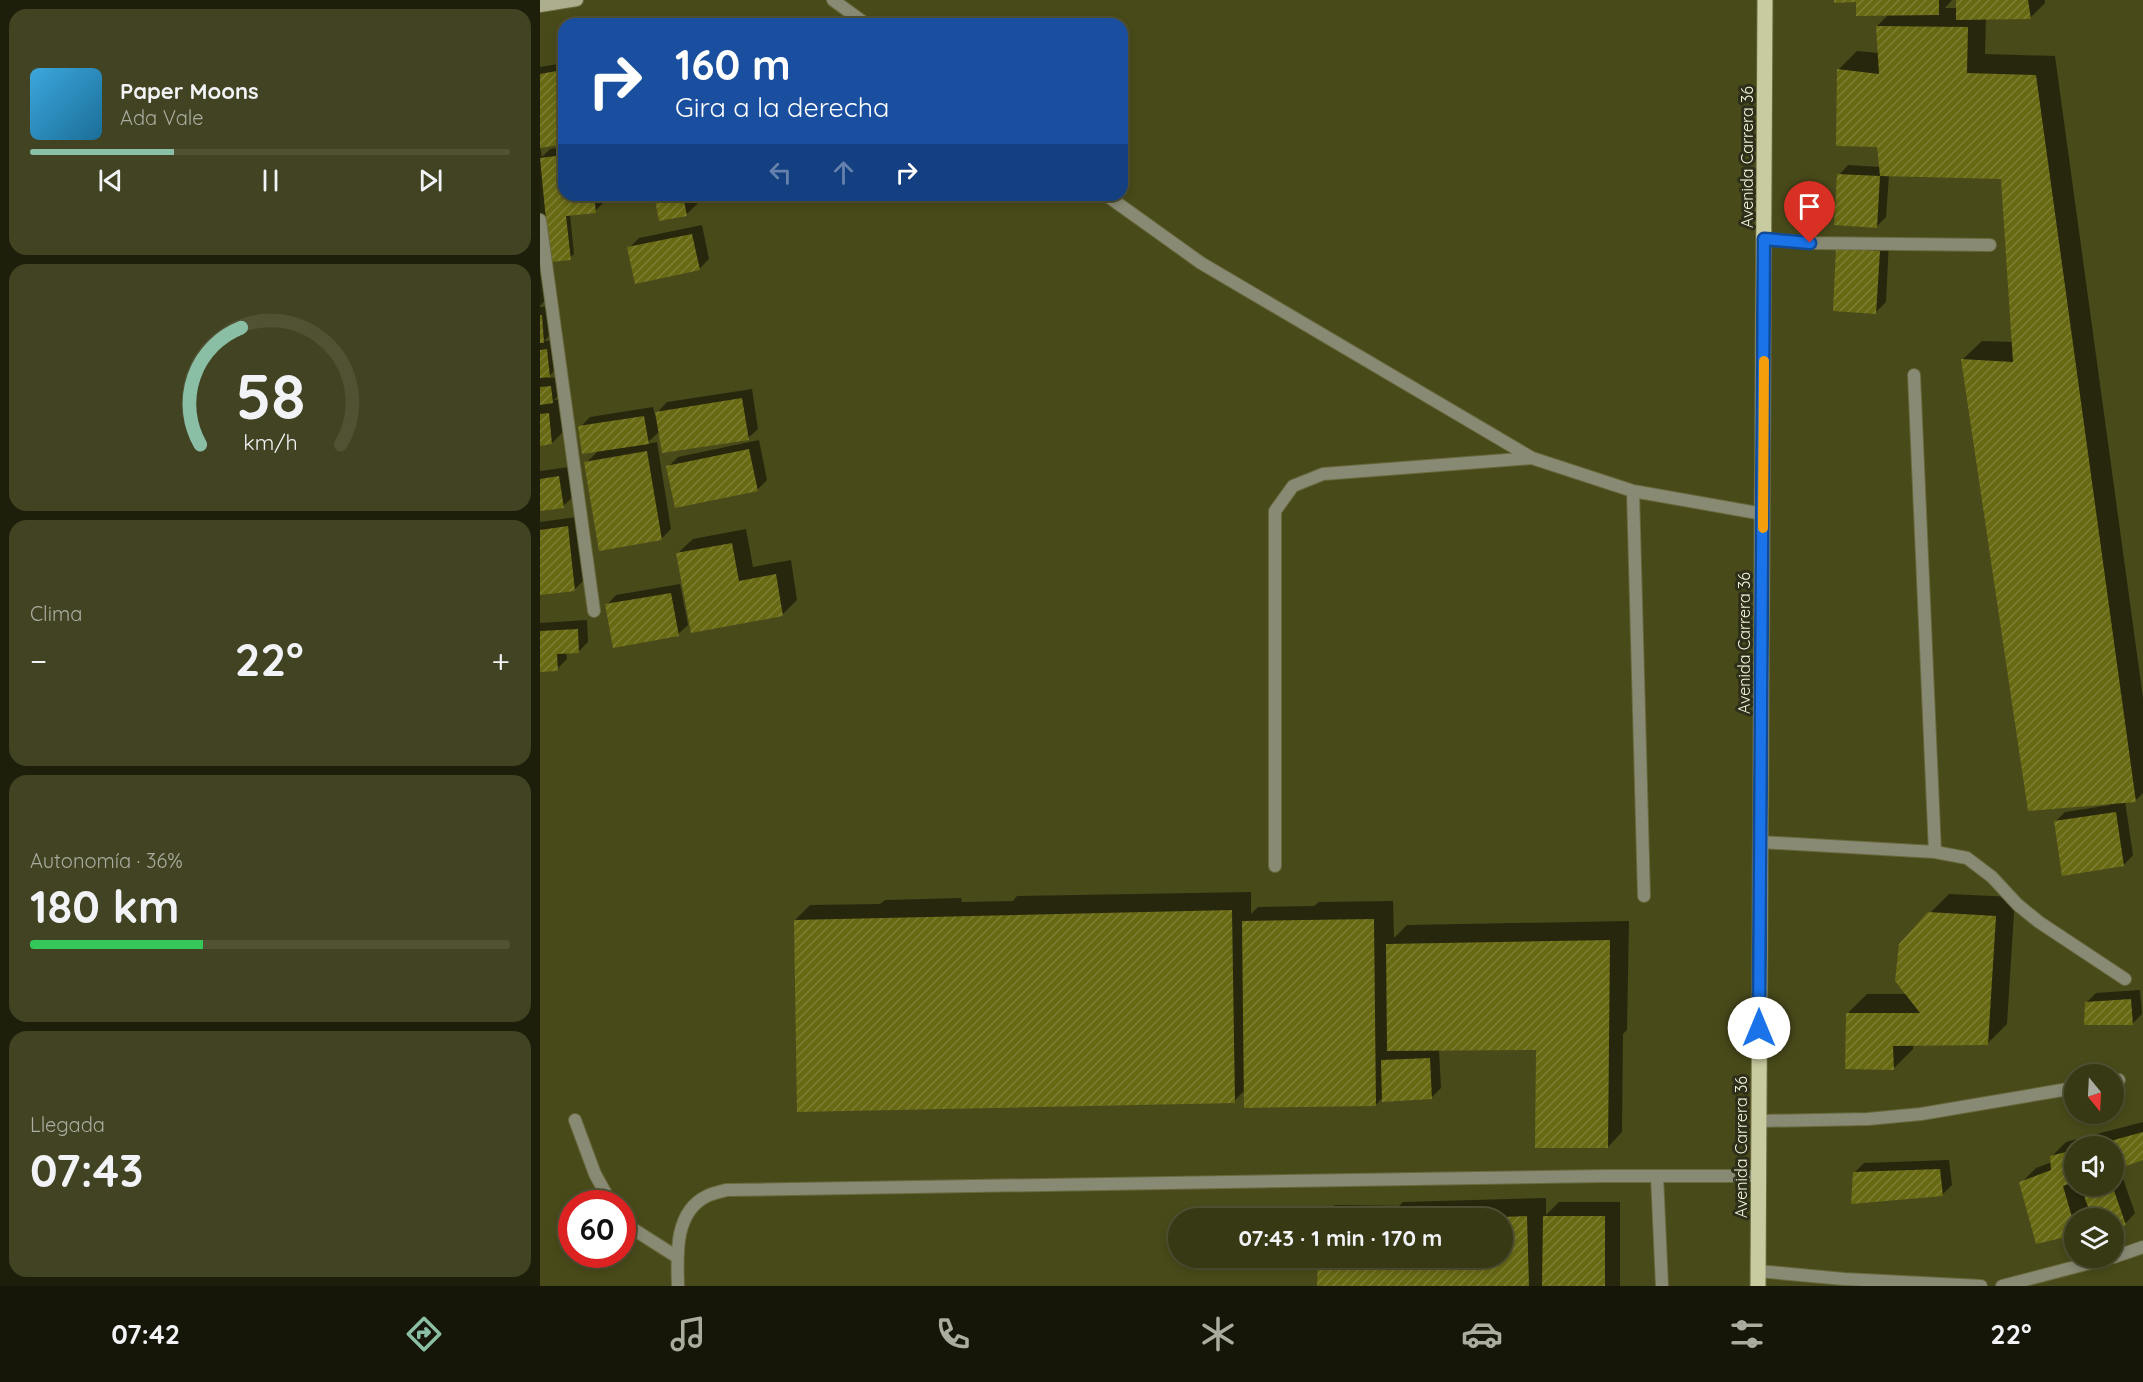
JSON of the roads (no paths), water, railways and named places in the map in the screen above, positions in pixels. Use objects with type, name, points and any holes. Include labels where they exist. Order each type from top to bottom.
[{"type":"main road","points":[[540,6],[577,0]]},
{"type":"main road","name":"Avenida Carrera 36","points":[[1758,1279],[1765,0]]},
{"type":"street","points":[[833,0],[858,18]]},
{"type":"street","points":[[1114,201],[1201,263],[1532,458],[1633,491],[1763,514]]},
{"type":"street","points":[[540,220],[594,611]]},
{"type":"street","points":[[1764,239],[1810,243],[1990,245]]},
{"type":"street","points":[[1914,375],[1935,852]]},
{"type":"street","points":[[1275,866],[1275,511],[1293,486],[1323,474],[1532,458]]},
{"type":"street","points":[[1633,491],[1644,896]]},
{"type":"street","points":[[1760,842],[1935,852],[1967,858],[1992,877],[2018,905],[2039,922],[2125,979]]},
{"type":"street","points":[[1759,1121],[1868,1119],[1921,1114],[2064,1090]]},
{"type":"street","points":[[575,1120],[595,1174],[604,1190]]},
{"type":"street","points":[[1658,1176],[1662,1286]]},
{"type":"street","points":[[678,1286],[677,1257],[681,1227],[691,1210],[706,1196],[726,1190],[1758,1176]]},
{"type":"street","points":[[636,1231],[677,1257]]},
{"type":"street","points":[[2124,1253],[2143,1247]]},
{"type":"street","points":[[2002,1286],[2071,1268]]},
{"type":"street","points":[[1758,1279],[1844,1279],[1981,1286]]}]
